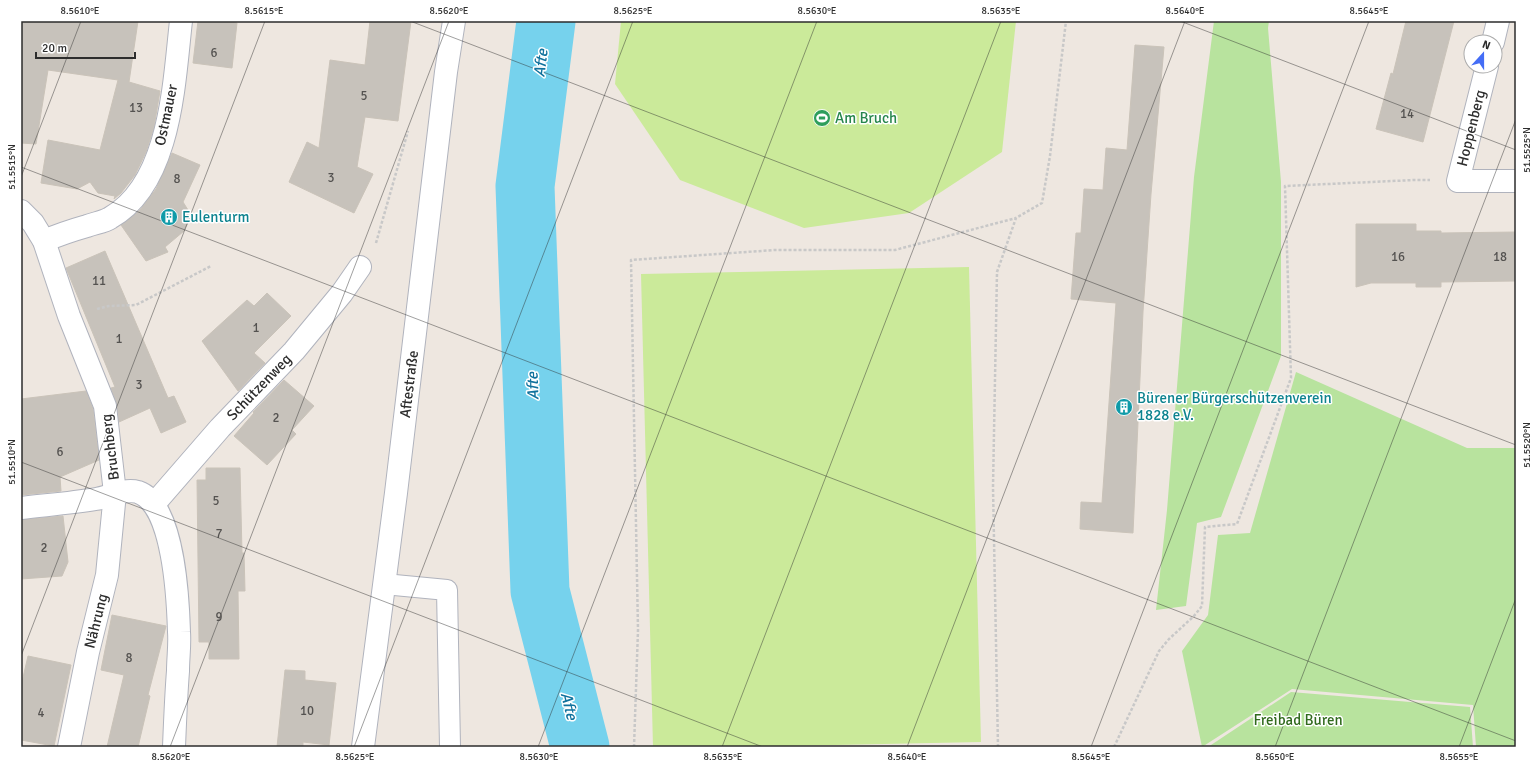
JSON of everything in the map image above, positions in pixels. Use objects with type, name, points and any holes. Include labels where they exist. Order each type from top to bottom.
[{"type":"street","name":"Ostmauer","points":[[44,241],[109,219],[123,210],[145,182],[164,138],[170,110],[181,21]]},
{"type":"street","name":"Aftestraße","points":[[363,747],[445,80],[454,21]]},
{"type":"street","points":[[1495,34],[1498,21]]},
{"type":"street","name":"Hoppenberg","points":[[1485,74],[1458,180],[1516,181]]},
{"type":"street","name":"Bruchberg","points":[[21,211],[33,223],[44,241],[69,316],[105,406],[115,494],[138,492],[154,504],[164,524],[175,570],[179,633],[174,747]]},
{"type":"street","name":"Schützenweg","points":[[154,504],[220,428],[294,351],[342,293],[360,267]]},
{"type":"street","points":[[21,508],[98,499],[115,494]]},
{"type":"street","name":"Nährung","points":[[70,747],[88,652],[107,576],[115,494]]},
{"type":"lane","points":[[384,584],[447,590],[450,747]]},
{"type":"path","points":[[634,747],[638,630],[631,260],[775,250],[895,250],[1016,218],[1042,203],[1050,156],[1066,21]]},
{"type":"path","points":[[360,267],[374,249],[410,126]]},
{"type":"path","points":[[1114,747],[1159,651],[1202,606],[1205,527],[1237,524],[1291,378],[1285,186],[1430,180]]},
{"type":"path","points":[[998,747],[992,487],[998,272],[1016,218]]},
{"type":"path","points":[[69,316],[109,306],[136,305],[211,266]]},
{"type":"green space","name":"Am Bruch","points":[[621,21],[1016,21],[1002,152],[909,213],[804,228],[680,180],[615,84]]},
{"type":"green space","points":[[1214,21],[1269,21],[1268,28],[1281,182],[1281,356],[1221,517],[1197,523],[1186,606],[1156,610],[1167,510],[1194,177]]},
{"type":"green space","points":[[969,267],[981,742],[743,747],[653,747],[641,274]]},
{"type":"green space","points":[[1296,372],[1467,448],[1516,448],[1516,747],[1476,747],[1473,705],[1292,689],[1202,747],[1182,651],[1208,615],[1218,535],[1250,533]]},
{"type":"green space","name":"Freibad Büren","points":[[1291,692],[1470,707],[1473,747],[1208,747]]},
{"type":"building","points":[[21,21],[138,21],[129,82],[160,91],[154,127],[146,152],[135,175],[121,193],[114,199],[115,196],[98,193],[90,182],[77,189],[41,183],[48,140],[100,150],[118,80],[48,70],[36,144],[21,143]]},
{"type":"building","points":[[198,21],[222,21],[237,23],[232,68],[193,63]]},
{"type":"building","points":[[370,21],[411,21],[398,121],[365,117],[357,167],[373,174],[354,213],[289,182],[307,142],[319,148],[330,60],[365,65]]},
{"type":"building","points":[[1406,21],[1454,21],[1423,142],[1376,129],[1391,73],[1393,74]]},
{"type":"building","name":"Bürener Bürgerschützenverein 1828 e.V.","points":[[1135,45],[1164,47],[1151,194],[1143,312],[1133,533],[1080,529],[1081,502],[1102,503],[1116,303],[1071,299],[1076,233],[1081,233],[1084,189],[1103,190],[1106,148],[1127,150]]},
{"type":"building","points":[[172,153],[200,165],[183,202],[188,210],[188,223],[184,231],[165,247],[168,252],[146,261],[121,225],[140,210],[156,189]]},
{"type":"building","points":[[1356,224],[1416,224],[1416,231],[1441,231],[1441,233],[1516,232],[1516,281],[1441,282],[1441,287],[1416,287],[1416,283],[1371,283],[1356,287]]},
{"type":"building","points":[[105,251],[168,398],[174,396],[186,422],[161,433],[150,408],[119,422],[117,404],[111,388],[115,387],[66,268]]},
{"type":"building","points":[[267,293],[291,316],[254,353],[265,363],[238,391],[202,341],[247,300],[254,306]]},
{"type":"building","points":[[284,380],[314,406],[292,430],[296,434],[267,465],[234,436],[254,413],[253,412]]},
{"type":"building","points":[[86,391],[93,409],[99,460],[60,477],[61,491],[21,495],[21,399]]},
{"type":"building","points":[[206,468],[240,468],[242,553],[244,553],[245,591],[238,591],[239,659],[209,659],[209,642],[199,642],[197,480],[206,480]]},
{"type":"building","points":[[63,516],[68,562],[62,576],[21,579],[21,520]]},
{"type":"building","points":[[112,615],[166,626],[148,695],[150,696],[138,747],[107,747],[124,675],[101,670]]},
{"type":"building","points":[[28,656],[71,665],[54,746],[21,740],[21,686]]},
{"type":"building","points":[[285,670],[305,671],[305,680],[336,683],[329,745],[303,742],[303,747],[277,747]]},
{"type":"waterway","name":"Afte","points":[[546,21],[525,186],[540,591],[580,747]]},
{"type":"place","name":"Am Bruch","points":[[822,118]]},
{"type":"place","name":"Eulenturm","points":[[169,217]]},
{"type":"place","name":"Bürener Bürgerschützenverein 1828 e.V.","points":[[1124,407]]}]
